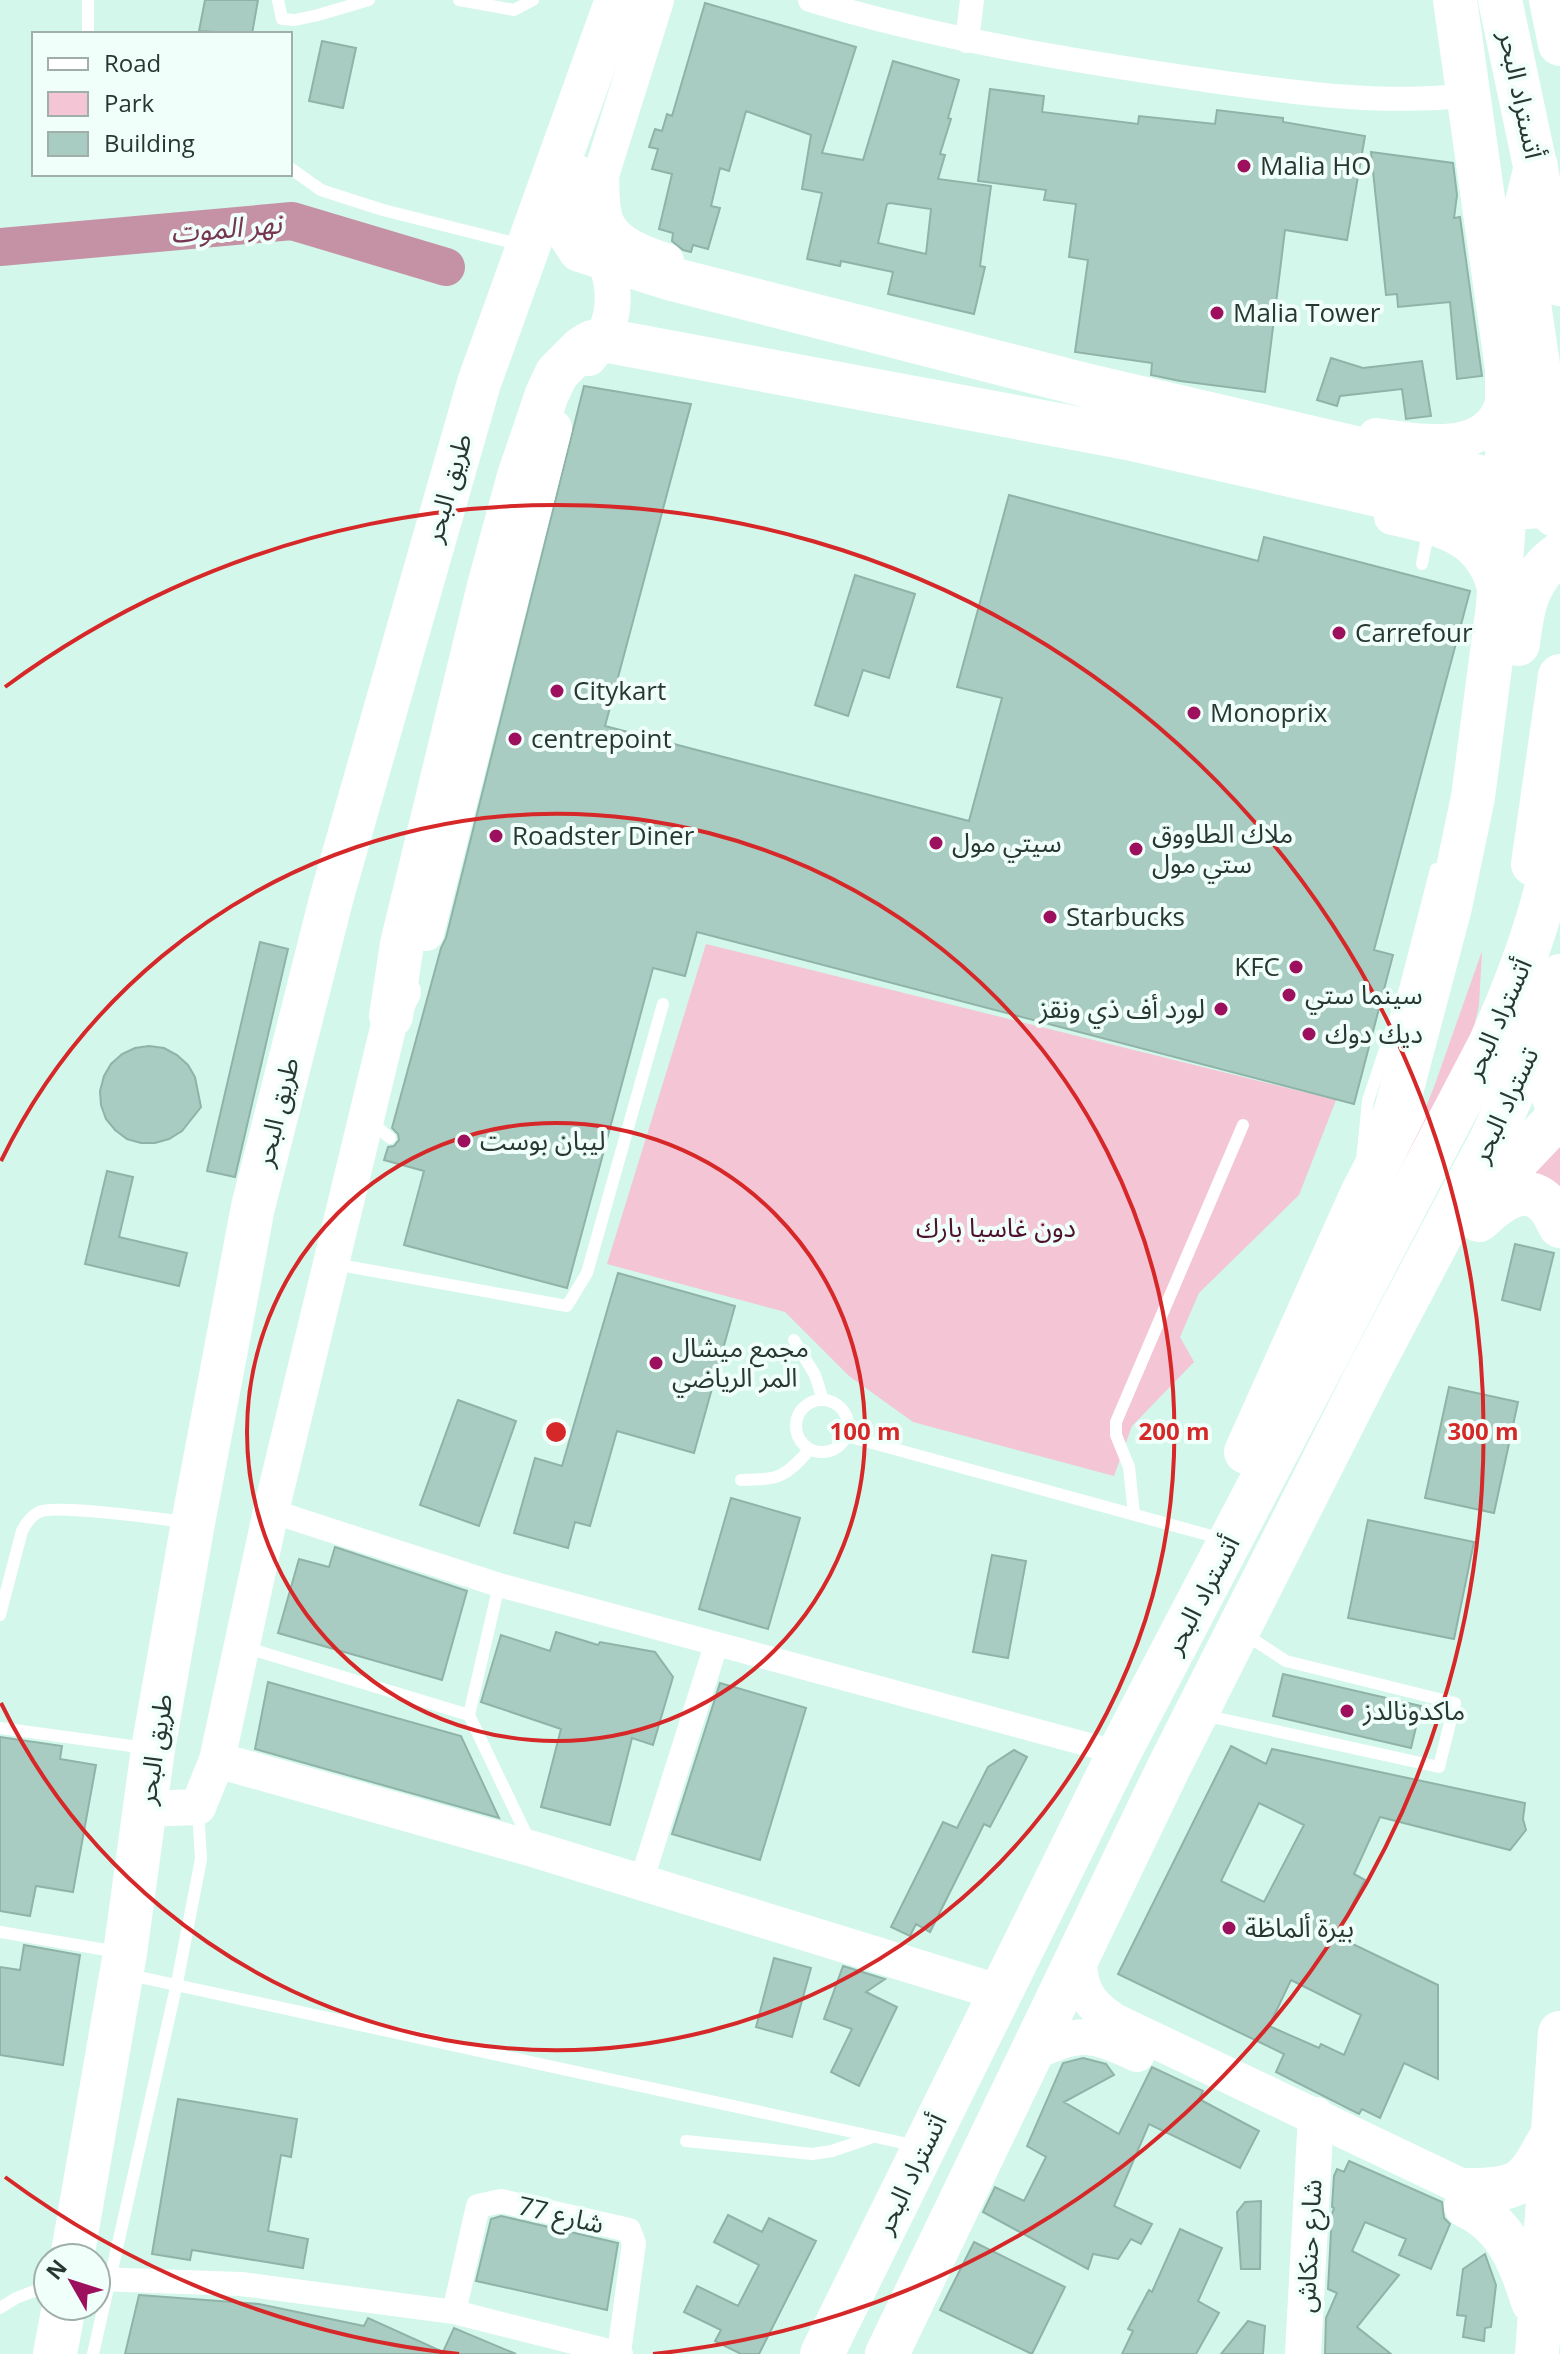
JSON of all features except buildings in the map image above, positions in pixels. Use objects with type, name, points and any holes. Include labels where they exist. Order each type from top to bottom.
[{"type":"highway","name":"طريق البحر","points":[[75,2242],[123,1963],[153,1749],[253,1207],[332,896],[479,383],[617,0]]},
{"type":"highway","points":[[1389,1137],[1450,907],[1498,606],[1508,454],[1507,369],[1455,0]]},
{"type":"highway","name":"أتستراد البحر","points":[[1500,0],[1560,284]]},
{"type":"highway","points":[[576,115],[582,153],[567,200],[565,227],[567,234],[592,255]]},
{"type":"highway","points":[[1536,166],[1519,235],[1550,444],[1560,567]]},
{"type":"highway","points":[[479,383],[547,266],[562,254],[592,255],[672,279],[1089,386],[1501,482],[1560,481]]},
{"type":"highway","points":[[391,1016],[402,944],[450,825],[493,572],[519,476],[541,408],[557,373],[572,355],[592,342],[599,350],[1128,438],[1409,502],[1477,510],[1560,505]]},
{"type":"highway","points":[[1202,1598],[1208,1535],[1361,1196],[1389,1137],[1420,1085],[1454,986],[1487,864],[1522,611],[1534,579],[1560,554]]},
{"type":"highway","points":[[1368,1373],[1488,1191],[1560,1117],[1539,1028],[1528,955],[1528,928],[1538,821],[1560,676]]},
{"type":"highway","name":"أتستراد البحر","points":[[822,2354],[1119,1753],[1490,1044],[1531,945],[1545,901],[1560,829]]},
{"type":"highway","name":"تستراد البحر","points":[[1465,1189],[1527,1062],[1560,976]]},
{"type":"highway","points":[[1539,1028],[1552,1059],[1560,1069]]},
{"type":"highway","name":"أتستراد البحر","points":[[887,2354],[1079,1949],[1368,1373],[1465,1189]]},
{"type":"highway","points":[[1443,1255],[1489,1210],[1508,1196],[1527,1194],[1555,1214]]},
{"type":"highway","points":[[1538,2334],[1552,2230],[1551,2137],[1560,2033]]},
{"type":"highway","points":[[1467,2198],[1510,2188],[1523,2180],[1551,2137]]},
{"type":"highway","points":[[1467,2198],[1552,2230]]},
{"type":"highway","points":[[1467,2198],[1496,2227],[1522,2268],[1538,2334]]},
{"type":"highway","points":[[1538,2334],[1560,2272]]},
{"type":"highway","points":[[55,2354],[61,2322]]},
{"type":"street","points":[[145,1809],[198,1807],[217,1760],[271,1511],[331,1263],[378,1128],[391,1016],[420,956],[562,398],[577,373],[599,350],[611,319],[614,291],[592,255],[591,207],[656,0]]},
{"type":"street","points":[[810,0],[890,24],[1033,54],[1254,87],[1400,100],[1470,95]]},
{"type":"street","points":[[967,41],[972,0]]},
{"type":"street","points":[[601,173],[607,225],[617,236],[649,256],[1043,360],[1304,423],[1366,435],[1422,441],[1465,440],[1482,432],[1496,416],[1505,396],[1507,369]]},
{"type":"street","points":[[651,359],[635,338],[633,312],[647,289],[672,279]]},
{"type":"street","points":[[599,350],[1430,525],[1451,533],[1483,558],[1494,578],[1498,606]]},
{"type":"street","points":[[271,1511],[499,1585],[1119,1753]]},
{"type":"street","points":[[641,1882],[716,1645]]},
{"type":"street","points":[[217,1760],[533,1849],[1001,1993]]},
{"type":"street","points":[[1079,1949],[1079,1977],[1083,1989],[1102,2013],[1315,2127]]},
{"type":"street","points":[[1030,2054],[1073,2037],[1104,2038],[1315,2127],[1467,2198]]},
{"type":"street","name":"شارع حنكاش","points":[[1303,2354],[1315,2127]]},
{"type":"street","name":"شارع 77","points":[[454,2312],[478,2206],[501,2201],[629,2230],[634,2243],[620,2354]]},
{"type":"street","points":[[112,2279],[241,2284],[454,2312],[620,2354]]},
{"type":"lane","points":[[88,0],[88,32]]},
{"type":"lane","points":[[278,0],[282,19],[295,20],[369,0]]},
{"type":"lane","points":[[459,0],[514,10],[533,0]]},
{"type":"lane","points":[[292,169],[321,190],[333,194],[383,210],[529,246]]},
{"type":"lane","points":[[1422,564],[1430,525]]},
{"type":"lane","points":[[441,879],[450,825]]},
{"type":"lane","points":[[1361,1196],[1363,1130],[1372,1091],[1405,989],[1439,853]]},
{"type":"lane","points":[[331,1263],[567,1306],[587,1273],[663,1004]]},
{"type":"lane","points":[[1358,1089],[1372,1091]]},
{"type":"lane","points":[[1134,1514],[1129,1467],[1116,1435],[1116,1422],[1243,1125]]},
{"type":"lane","points":[[794,1340],[815,1375],[823,1400]]},
{"type":"lane","points":[[823,1400],[838,1405],[848,1419],[847,1436],[842,1444],[827,1453],[809,1450],[797,1436],[796,1418],[806,1405],[823,1400]]},
{"type":"lane","points":[[847,1436],[1208,1535]]},
{"type":"lane","points":[[741,1480],[773,1479],[791,1470],[809,1450]]},
{"type":"lane","points":[[0,1615],[22,1531],[28,1521],[39,1513],[47,1510],[84,1511],[193,1523]]},
{"type":"lane","points":[[499,1585],[469,1715],[533,1849]]},
{"type":"lane","points":[[1196,1714],[1439,1767],[1455,1703],[1286,1661],[1238,1630]]},
{"type":"lane","points":[[241,1646],[469,1715]]},
{"type":"lane","points":[[0,1728],[153,1749]]},
{"type":"lane","points":[[112,2243],[177,1983],[201,1859],[198,1807]]},
{"type":"lane","points":[[0,1932],[123,1963],[177,1983],[924,2148]]},
{"type":"lane","points":[[686,2141],[812,2154],[832,2151],[873,2137]]},
{"type":"lane","points":[[0,2308],[32,2292]]},
{"type":"lane","points":[[93,2354],[97,2322]]},
{"type":"green space","name":"دون غاسيا بارك","points":[[706,944],[1336,1100],[1299,1195],[1199,1293],[1180,1337],[1194,1362],[1132,1426],[1114,1476],[913,1422],[849,1376],[785,1312],[607,1264]]},
{"type":"green space","points":[[1482,951],[1479,1005],[1472,1036],[1399,1174],[1434,1087]]},
{"type":"green space","points":[[1560,1134],[1560,1204],[1523,1185]]},
{"type":"waterway","name":"نهر الموت","points":[[0,247],[292,221],[446,267]]},
{"type":"place","name":"Malia HO","points":[[1244,166]]},
{"type":"place","name":"Malia Tower","points":[[1217,313]]},
{"type":"place","name":"Carrefour","points":[[1339,633]]},
{"type":"place","name":"Citykart","points":[[557,691]]},
{"type":"place","name":"Monoprix","points":[[1194,713]]},
{"type":"place","name":"centrepoint","points":[[515,739]]},
{"type":"place","name":"Roadster Diner","points":[[496,836]]},
{"type":"place","name":"سيتي مول","points":[[936,843]]},
{"type":"place","name":"ملاك الطاووق ستي مول","points":[[1136,849]]},
{"type":"place","name":"Starbucks","points":[[1050,917]]},
{"type":"place","name":"KFC","points":[[1296,967]]},
{"type":"place","name":"سينما ستي","points":[[1289,995]]},
{"type":"place","name":"لورد أف ذي ونقز","points":[[1221,1009]]},
{"type":"place","name":"ديك دوك","points":[[1309,1034]]},
{"type":"place","name":"ليبان بوست","points":[[464,1141]]},
{"type":"place","name":"مجمع ميشال المر الرياضي","points":[[656,1363]]},
{"type":"place","name":"ماكدونالدز","points":[[1347,1711]]},
{"type":"place","name":"بيرة ألماظة","points":[[1229,1928]]}]
